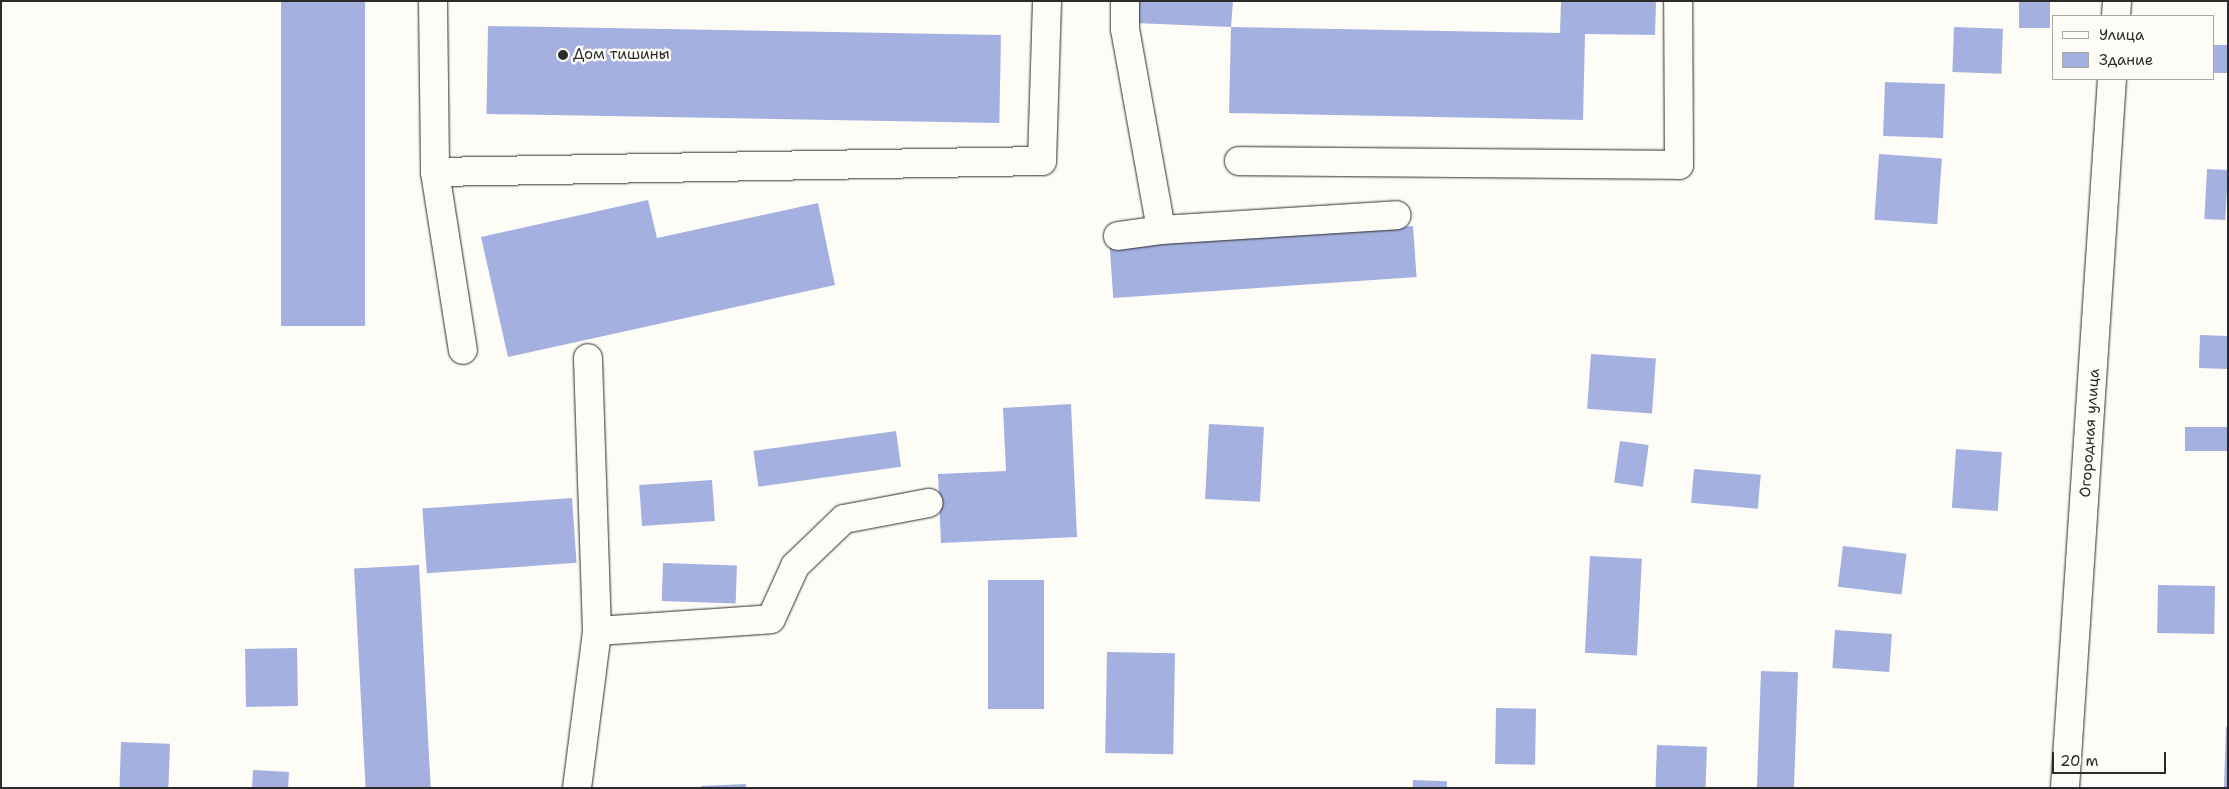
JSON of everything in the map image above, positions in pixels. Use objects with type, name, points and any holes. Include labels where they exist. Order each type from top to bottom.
[{"type":"street","points":[[433,1],[435,172],[463,350]]},
{"type":"street","points":[[435,172],[1042,161],[1047,1]]},
{"type":"street","points":[[1125,1],[1126,29],[1161,230]]},
{"type":"street","points":[[1239,161],[1679,165],[1678,1]]},
{"type":"street","points":[[2116,15],[2117,1]]},
{"type":"street","name":"Огородная улица","points":[[2066,788],[2112,80]]},
{"type":"street","points":[[1118,236],[1161,230],[1396,215]]},
{"type":"street","points":[[577,788],[597,631],[588,358]]},
{"type":"street","points":[[597,631],[771,619],[795,566],[844,520],[928,502]]},
{"type":"building","points":[[281,1],[365,1],[365,326],[281,326]]},
{"type":"building","points":[[1136,1],[1233,1],[1231,27],[1135,23]]},
{"type":"building","points":[[1561,1],[1656,1],[1655,35],[1585,34],[1583,120],[1229,113],[1231,27],[1560,33]]},
{"type":"building","points":[[2019,1],[2050,1],[2050,28],[2019,28]]},
{"type":"building","points":[[488,26],[1001,35],[999,123],[486,114]]},
{"type":"building","points":[[1954,27],[2003,29],[2001,74],[1952,72]]},
{"type":"building","points":[[2214,45],[2228,45],[2228,73],[2214,73]]},
{"type":"building","points":[[1885,82],[1945,84],[1943,138],[1883,136]]},
{"type":"building","points":[[1879,154],[1942,158],[1937,224],[1874,220]]},
{"type":"building","points":[[2207,169],[2228,170],[2225,220],[2204,219]]},
{"type":"building","points":[[648,200],[657,238],[818,203],[835,285],[508,357],[481,237]]},
{"type":"building","points":[[1413,226],[1417,277],[1113,298],[1110,247]]},
{"type":"building","points":[[2200,335],[2228,336],[2227,369],[2199,368]]},
{"type":"building","points":[[1591,354],[1656,359],[1652,413],[1587,409]]},
{"type":"building","points":[[1071,404],[1077,537],[941,543],[938,474],[1006,471],[1003,408]]},
{"type":"building","points":[[1209,424],[1264,427],[1260,502],[1205,499]]},
{"type":"building","points":[[2185,427],[2228,427],[2228,451],[2185,451]]},
{"type":"building","points":[[896,431],[901,467],[758,487],[753,451]]},
{"type":"building","points":[[1620,441],[1649,445],[1643,487],[1614,483]]},
{"type":"building","points":[[1956,449],[2002,452],[1998,511],[1952,508]]},
{"type":"building","points":[[1694,469],[1761,475],[1758,509],[1691,503]]},
{"type":"building","points":[[712,480],[715,521],[642,526],[639,485]]},
{"type":"building","points":[[572,498],[577,563],[427,573],[422,508]]},
{"type":"building","points":[[1843,546],[1907,554],[1902,594],[1838,587]]},
{"type":"building","points":[[1590,556],[1642,559],[1637,656],[1585,653]]},
{"type":"building","points":[[663,563],[737,566],[736,604],[662,601]]},
{"type":"building","points":[[419,565],[431,788],[366,788],[354,568]]},
{"type":"building","points":[[988,580],[1044,580],[1044,709],[988,709]]},
{"type":"building","points":[[2158,585],[2215,586],[2214,634],[2157,633]]},
{"type":"building","points":[[1835,630],[1892,634],[1889,672],[1832,668]]},
{"type":"building","points":[[297,648],[298,706],[246,707],[245,649]]},
{"type":"building","points":[[1107,652],[1175,653],[1173,754],[1105,753]]},
{"type":"building","points":[[1761,671],[1798,672],[1794,788],[1757,788]]},
{"type":"building","points":[[1496,708],[1536,709],[1535,765],[1495,764]]},
{"type":"building","points":[[2226,727],[2228,727],[2228,788],[2224,788]]},
{"type":"building","points":[[121,742],[170,744],[168,788],[119,788]]},
{"type":"building","points":[[1657,745],[1707,747],[1706,788],[1655,788]]},
{"type":"building","points":[[253,770],[289,772],[288,788],[252,788]]},
{"type":"building","points":[[1413,780],[1447,781],[1447,788],[1413,788]]},
{"type":"building","points":[[746,784],[746,788],[701,788],[701,786]]},
{"type":"place","name":"Дом тишины","points":[[563,55]]}]
